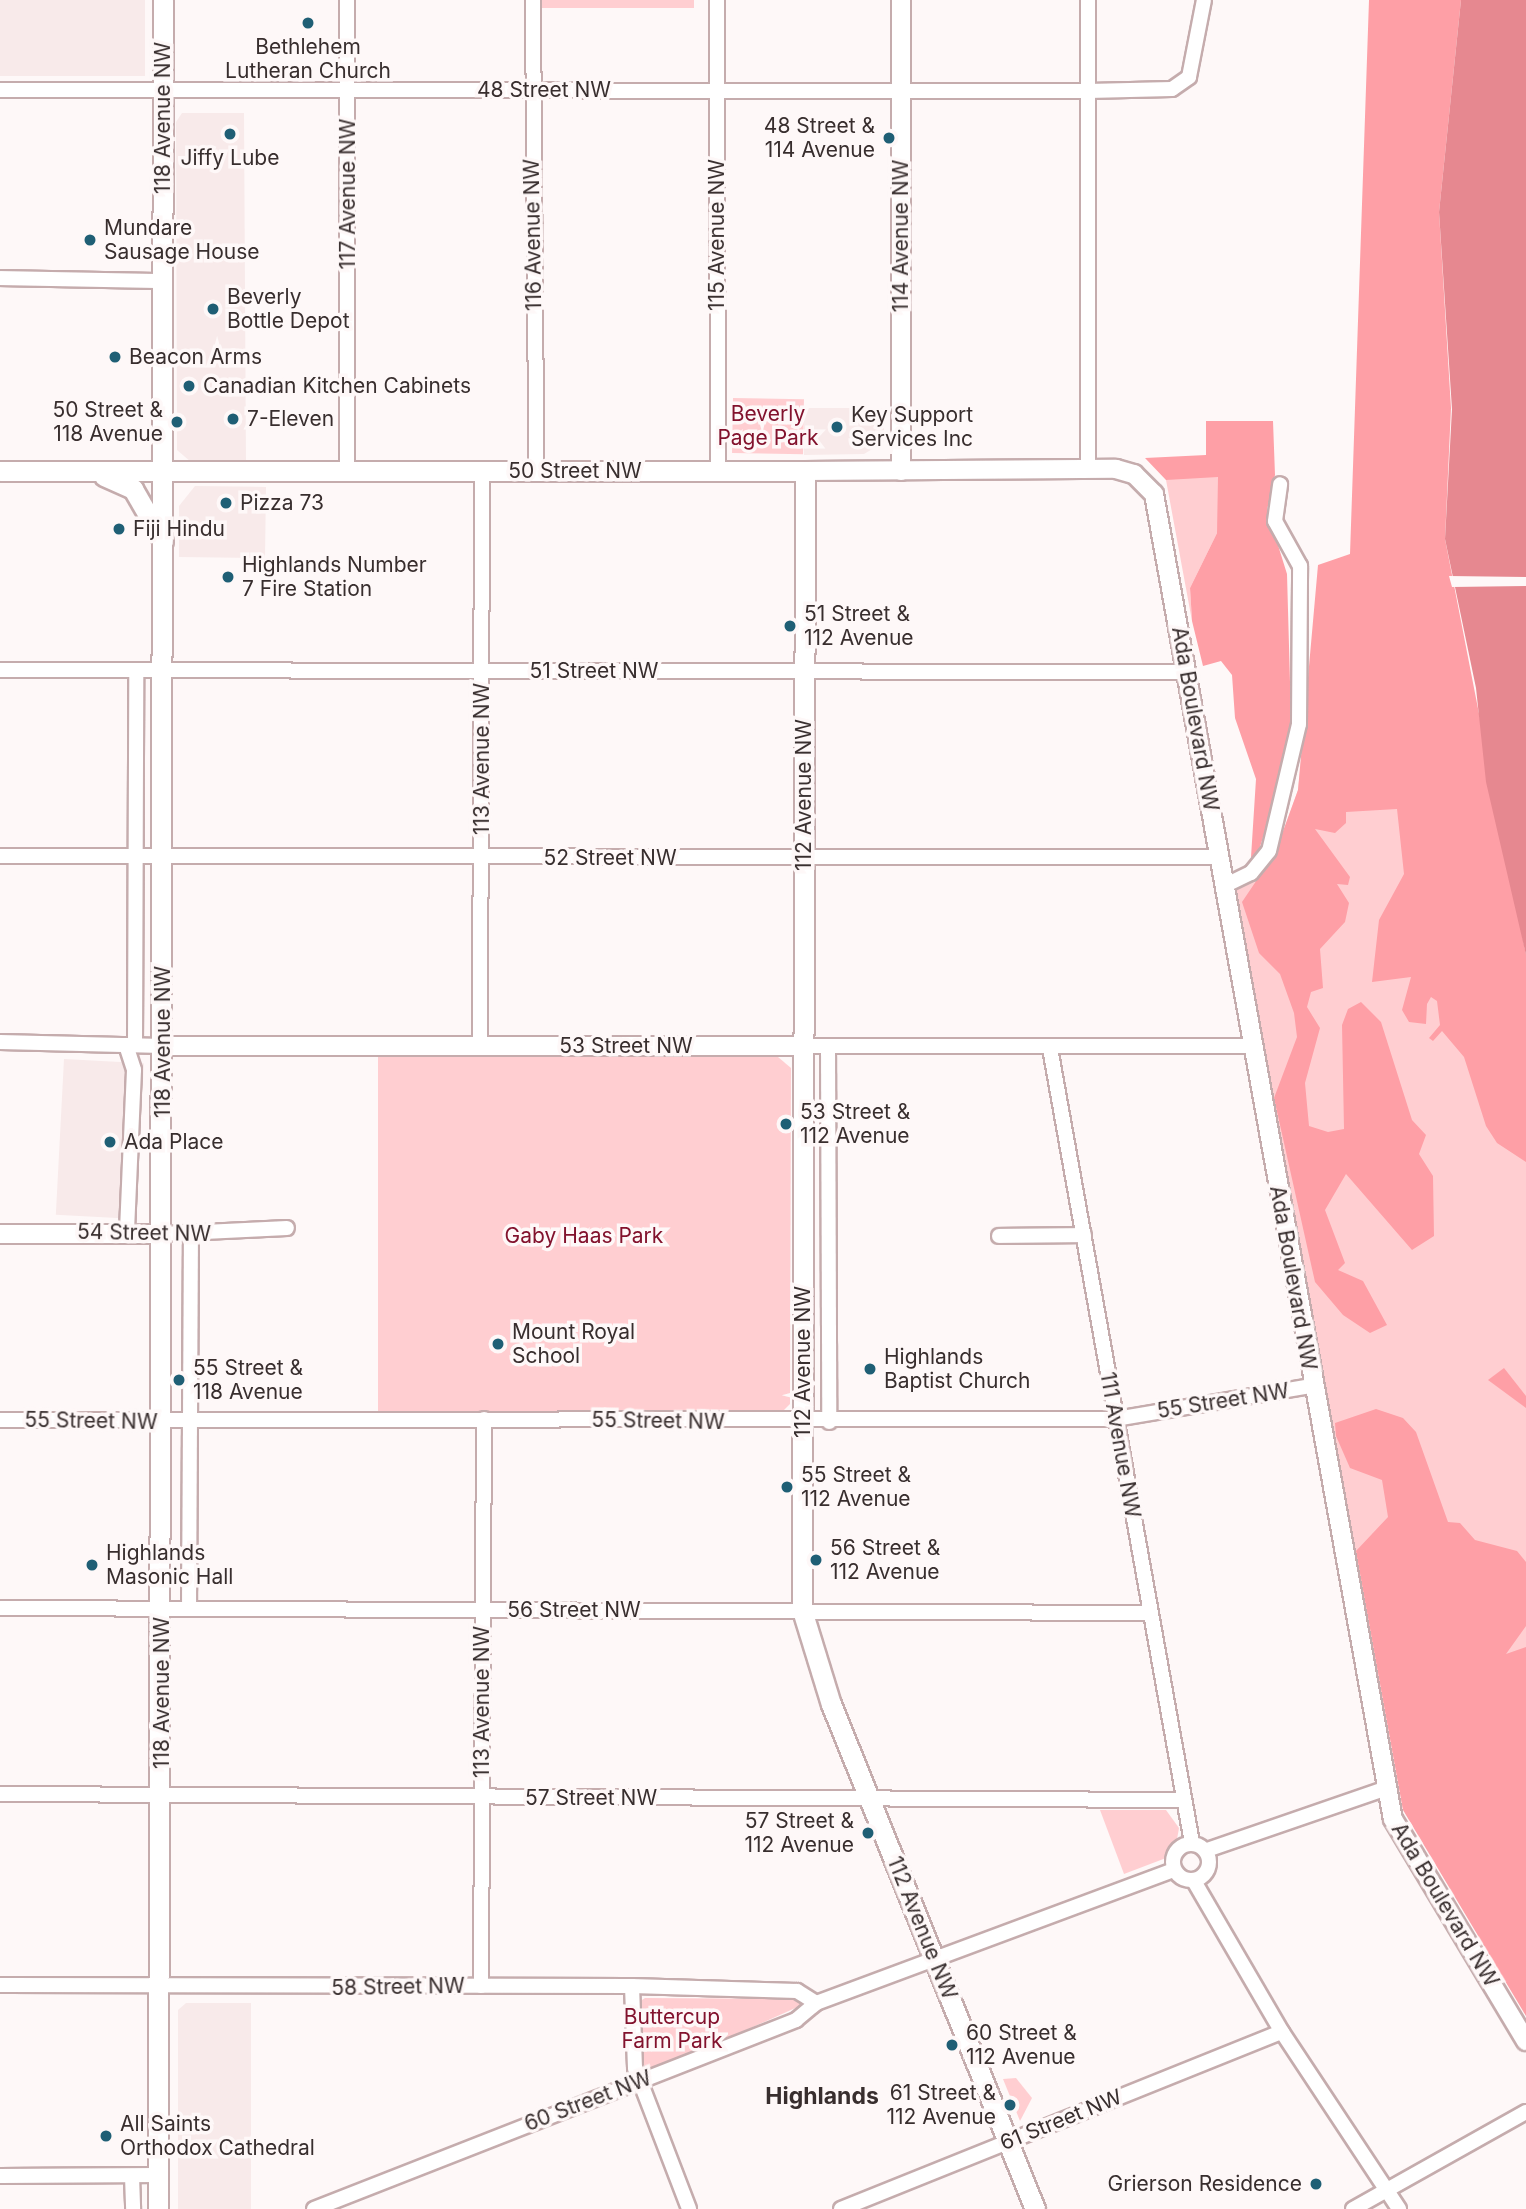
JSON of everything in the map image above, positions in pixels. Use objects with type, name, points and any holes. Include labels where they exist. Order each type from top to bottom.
[{"type":"main road","name":"118 Avenue NW","points":[[158,2209],[163,1422],[163,0]]},
{"type":"main road","name":"50 Street NW","points":[[0,471],[805,471]]},
{"type":"main road","points":[[90,471],[133,489],[164,543]]},
{"type":"main road","name":"112 Avenue NW","points":[[805,471],[802,1610],[809,1648],[1035,2209]]},
{"type":"street","name":"117 Avenue NW","points":[[347,0],[347,471]]},
{"type":"street","name":"116 Avenue NW","points":[[533,0],[536,471]]},
{"type":"street","name":"115 Avenue NW","points":[[717,0],[718,470]]},
{"type":"street","name":"114 Avenue NW","points":[[901,0],[901,471]]},
{"type":"street","points":[[1088,0],[1088,469]]},
{"type":"street","points":[[1088,91],[1172,89],[1189,77],[1205,0]]},
{"type":"street","name":"48 Street NW","points":[[0,90],[1088,91]]},
{"type":"street","points":[[0,278],[163,281]]},
{"type":"street","name":"50 Street NW","points":[[805,471],[1116,469],[1147,483]]},
{"type":"street","name":"113 Avenue NW","points":[[480,1046],[482,471]]},
{"type":"street","name":"Ada Boulevard NW","points":[[1147,483],[1188,672],[1251,1045],[1393,1819],[1526,2041]]},
{"type":"street","points":[[1226,885],[1251,873],[1269,851],[1299,724],[1300,566],[1275,521],[1280,484]]},
{"type":"street","name":"51 Street NW","points":[[0,670],[1188,672]]},
{"type":"street","name":"118 Avenue NW","points":[[127,1233],[134,1070],[131,1045],[136,859],[136,671]]},
{"type":"street","name":"52 Street NW","points":[[0,856],[136,859],[1220,857]]},
{"type":"street","name":"53 Street NW","points":[[0,1042],[163,1046],[804,1045],[1050,1048],[1251,1045]]},
{"type":"street","name":"112 Avenue NW","points":[[828,1046],[829,1422]]},
{"type":"street","name":"111 Avenue NW","points":[[1050,1048],[1182,1800],[1192,1843]]},
{"type":"street","name":"54 Street NW","points":[[0,1234],[191,1235],[287,1228]]},
{"type":"street","name":"118 Avenue NW","points":[[190,1609],[191,1235]]},
{"type":"street","points":[[999,1236],[1084,1235]]},
{"type":"street","name":"55 Street NW","points":[[0,1420],[190,1422],[484,1419],[829,1422],[1116,1419],[1312,1386]]},
{"type":"street","name":"113 Avenue NW","points":[[481,1986],[484,1419]]},
{"type":"street","name":"56 Street NW","points":[[0,1608],[1149,1613]]},
{"type":"street","points":[[1194,1881],[1181,1881],[1173,1870],[1192,1843],[1207,1850],[1387,1788]]},
{"type":"street","name":"57 Street NW","points":[[0,1794],[162,1798],[1182,1800]]},
{"type":"street","points":[[1194,1881],[1208,1862],[1207,1850]]},
{"type":"street","name":"60 Street NW","points":[[314,2209],[342,2204],[639,2081],[796,2020],[816,2003],[1173,1870]]},
{"type":"street","points":[[1194,1881],[1282,2032],[1399,2209]]},
{"type":"street","name":"58 Street NW","points":[[0,1985],[161,1988],[632,1986],[797,1991],[816,2003]]},
{"type":"street","points":[[632,1986],[639,2081],[690,2209]]},
{"type":"street","name":"61 Street NW","points":[[841,2209],[1282,2032]]},
{"type":"street","points":[[1353,2209],[1391,2194],[1526,2112]]},
{"type":"street","points":[[0,2176],[158,2175]]},
{"type":"street","points":[[132,2176],[133,2209]]},
{"type":"shaded area","points":[[0,0],[145,0],[145,76],[0,76]]},
{"type":"shaded area","points":[[1369,0],[1461,0],[1439,212],[1451,408],[1445,539],[1526,955],[1526,1162],[1497,1143],[1486,1126],[1464,1057],[1442,1031],[1433,1041],[1429,1038],[1440,1025],[1437,1001],[1431,997],[1427,1004],[1426,1024],[1409,1022],[1402,1010],[1411,977],[1372,982],[1379,920],[1404,874],[1397,809],[1346,812],[1346,823],[1335,833],[1315,829],[1350,877],[1348,885],[1337,884],[1349,903],[1345,922],[1320,949],[1323,988],[1311,992],[1307,1007],[1320,1028],[1305,1083],[1309,1126],[1328,1132],[1344,1129],[1342,1025],[1348,1009],[1361,1002],[1381,1022],[1412,1120],[1426,1135],[1419,1154],[1433,1176],[1434,1236],[1412,1250],[1346,1174],[1325,1210],[1345,1263],[1338,1270],[1363,1281],[1387,1325],[1370,1333],[1343,1315],[1315,1282],[1274,1098],[1297,1037],[1294,1013],[1280,974],[1259,953],[1242,902],[1275,853],[1298,790],[1318,565],[1350,554]]},
{"type":"shaded area","points":[[1461,0],[1526,0],[1526,955],[1486,782],[1476,688],[1445,539],[1452,409],[1439,212]]},
{"type":"shaded area","points":[[182,113],[244,113],[246,462],[191,462],[177,450],[176,122]]},
{"type":"shaded area","points":[[804,408],[884,408],[884,442],[864,454],[804,455]]},
{"type":"shaded area","points":[[1206,421],[1273,421],[1275,475],[1267,510],[1287,574],[1291,718],[1286,762],[1256,860],[1251,857],[1256,779],[1235,718],[1232,675],[1221,661],[1203,666],[1192,621],[1190,588],[1217,533],[1218,477],[1166,480],[1145,458],[1206,455]]},
{"type":"shaded area","points":[[195,486],[266,487],[265,558],[179,557],[179,506]]},
{"type":"shaded area","points":[[64,1059],[144,1063],[136,1219],[56,1215]]},
{"type":"shaded area","points":[[1504,1368],[1526,1396],[1526,1408],[1488,1380]]},
{"type":"shaded area","points":[[1376,1409],[1403,1418],[1416,1432],[1448,1522],[1460,1523],[1475,1540],[1517,1551],[1526,1562],[1526,1626],[1506,1654],[1526,1647],[1526,2016],[1403,1810],[1356,1551],[1388,1517],[1382,1480],[1350,1468],[1336,1436],[1335,1423]]},
{"type":"shaded area","points":[[186,2003],[251,2003],[251,2209],[178,2209],[178,2010]]},
{"type":"green space","points":[[540,0],[694,0],[694,8],[540,8]]},
{"type":"green space","name":"Beverly Page Park","points":[[733,398],[804,399],[803,454],[732,453]]},
{"type":"green space","points":[[1190,474],[1218,477],[1221,496],[1217,533],[1190,588],[1192,621],[1166,480]]},
{"type":"green space","points":[[1304,733],[1342,750],[1517,929],[1526,955],[1526,2015],[1403,1809],[1260,1037],[1236,888],[1261,876],[1276,853],[1298,790]]},
{"type":"green space","name":"Gaby Haas Park","points":[[378,1055],[778,1057],[791,1068],[790,1404],[778,1416],[378,1414]]},
{"type":"green space","points":[[1100,1810],[1166,1810],[1179,1828],[1176,1845],[1166,1858],[1124,1874]]},
{"type":"green space","name":"Buttercup Farm Park","points":[[645,1998],[794,1999],[802,2005],[650,2073],[641,2068],[639,2002]]},
{"type":"green space","points":[[1016,2078],[1032,2098],[1020,2121],[1003,2079]]},
{"type":"pier","points":[[1449,576],[1526,577],[1526,586],[1452,587]]},
{"type":"place","name":"Bethlehem Lutheran Church","points":[[308,23]]},
{"type":"place","name":"Jiffy Lube","points":[[230,134]]},
{"type":"place","name":"48 Street & 114 Avenue","points":[[889,138]]},
{"type":"place","name":"Mundare Sausage House","points":[[90,240]]},
{"type":"place","name":"Beverly Bottle Depot","points":[[213,309]]},
{"type":"place","name":"Beacon Arms","points":[[115,357]]},
{"type":"place","name":"Canadian Kitchen Cabinets","points":[[189,386]]},
{"type":"place","name":"7-Eleven","points":[[233,419]]},
{"type":"place","name":"50 Street & 118 Avenue","points":[[177,422]]},
{"type":"place","name":"Key Support Services Inc","points":[[837,427]]},
{"type":"place","name":"Pizza 73","points":[[226,503]]},
{"type":"place","name":"Fiji Hindu","points":[[119,529]]},
{"type":"place","name":"Highlands Number 7 Fire Station","points":[[228,577]]},
{"type":"place","name":"51 Street & 112 Avenue","points":[[790,626]]},
{"type":"place","name":"53 Street & 112 Avenue","points":[[786,1124]]},
{"type":"place","name":"Ada Place","points":[[110,1142]]},
{"type":"place","name":"Mount Royal School","points":[[498,1344]]},
{"type":"place","name":"Highlands Baptist Church","points":[[870,1369]]},
{"type":"place","name":"55 Street & 118 Avenue","points":[[179,1380]]},
{"type":"place","name":"55 Street & 112 Avenue","points":[[787,1487]]},
{"type":"place","name":"56 Street & 112 Avenue","points":[[816,1560]]},
{"type":"place","name":"Highlands Masonic Hall","points":[[92,1565]]},
{"type":"place","name":"57 Street & 112 Avenue","points":[[868,1833]]},
{"type":"place","name":"60 Street & 112 Avenue","points":[[952,2045]]},
{"type":"place","name":"61 Street & 112 Avenue","points":[[1010,2105]]},
{"type":"place","name":"All Saints Orthodox Cathedral","points":[[106,2136]]},
{"type":"place","name":"Grierson Residence","points":[[1316,2184]]},
{"type":"district","name":"Highlands","points":[[822,2096]]}]
